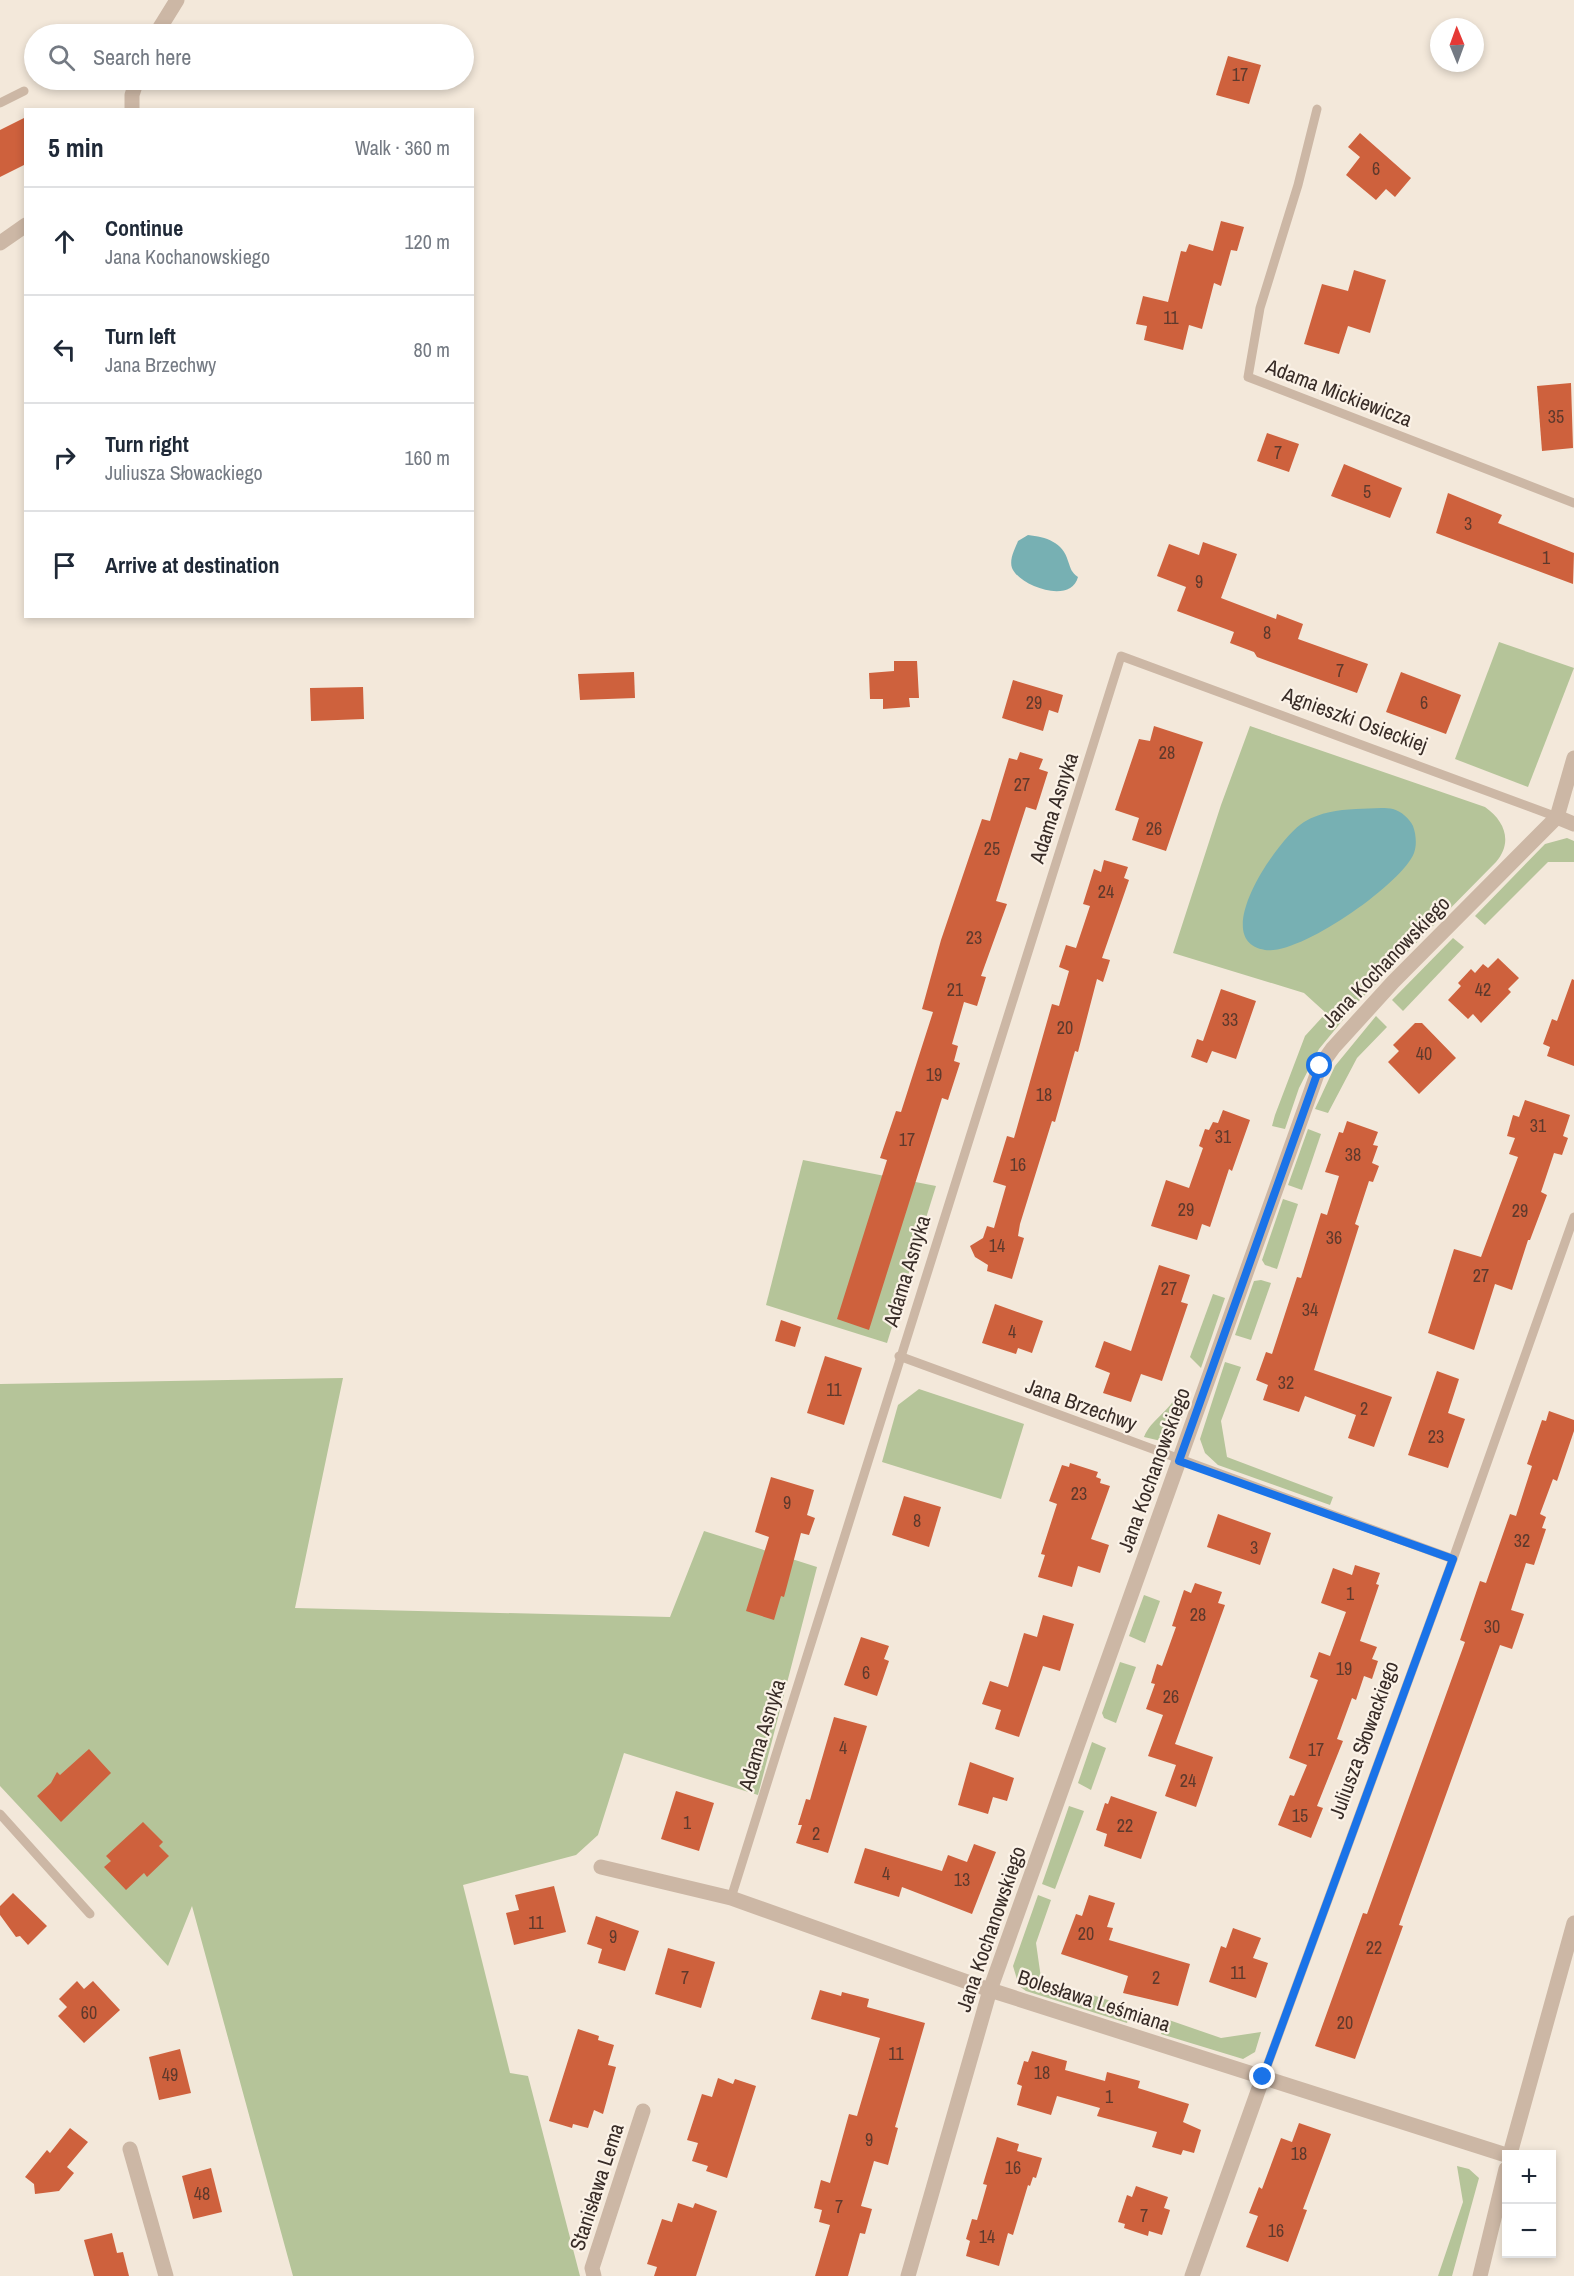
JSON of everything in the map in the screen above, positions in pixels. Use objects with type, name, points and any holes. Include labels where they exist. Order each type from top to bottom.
[{"type":"street","points":[[162,24],[177,0]]},
{"type":"street","points":[[132,108],[134,90]]},
{"type":"street","points":[[0,243],[24,226]]},
{"type":"street","name":"Jana Kochanowskiego","points":[[908,2276],[990,1990],[1320,1066],[1333,1048],[1393,982],[1557,817],[1574,758]]},
{"type":"street","name":"Agnieszki Osieckiej","points":[[1557,817],[1574,824]]},
{"type":"street","name":"Bolesława Leśmiana","points":[[601,1867],[731,1898],[990,1990],[1502,2153]]},
{"type":"street","points":[[1509,2150],[1574,1923]]},
{"type":"street","name":"Juliusza Słowackiego","points":[[1192,2276],[1263,2077]]},
{"type":"street","name":"Stanisława Lema","points":[[594,2276],[592,2268],[644,2111]]},
{"type":"street","points":[[130,2149],[166,2276]]},
{"type":"street","points":[[1480,2276],[1502,2185]]},
{"type":"lane","points":[[0,103],[24,91]]},
{"type":"lane","name":"Adama Mickiewicza","points":[[1317,109],[1298,184],[1260,309],[1248,377],[1574,503]]},
{"type":"lane","name":"Agnieszki Osieckiej","points":[[1121,656],[1557,817]]},
{"type":"lane","name":"Adama Asnyka","points":[[731,1898],[899,1356],[1121,656]]},
{"type":"lane","name":"Juliusza Słowackiego","points":[[1263,2077],[1453,1559],[1574,1217]]},
{"type":"lane","name":"Jana Brzechwy","points":[[899,1356],[1179,1461],[1453,1559]]},
{"type":"lane","points":[[0,1814],[90,1914]]},
{"type":"green space","points":[[1499,642],[1574,668],[1528,787],[1455,759]]},
{"type":"green space","points":[[1250,726],[1485,807],[1502,825],[1505,840],[1496,862],[1357,1003],[1319,1049],[1299,1088],[1285,1129],[1272,1126],[1275,1115],[1305,1036],[1326,1013],[1304,993],[1173,953],[1221,805]]},
{"type":"green space","points":[[1567,838],[1574,841],[1574,862],[1548,862],[1485,925],[1475,916],[1545,844]]},
{"type":"green space","points":[[1453,938],[1464,947],[1403,1011],[1392,1000]]},
{"type":"green space","points":[[1376,1016],[1387,1027],[1357,1058],[1328,1113],[1315,1109],[1335,1066]]},
{"type":"green space","points":[[1308,1129],[1321,1134],[1302,1190],[1288,1185]]},
{"type":"green space","points":[[803,1160],[936,1186],[887,1343],[766,1305]]},
{"type":"green space","points":[[1283,1199],[1298,1204],[1277,1269],[1265,1265],[1262,1260]]},
{"type":"green space","points":[[1261,1280],[1271,1283],[1251,1340],[1235,1335],[1254,1281]]},
{"type":"green space","points":[[1213,1294],[1225,1298],[1201,1368],[1190,1357]]},
{"type":"green space","points":[[1225,1362],[1241,1367],[1221,1421],[1227,1457],[1333,1497],[1330,1505],[1218,1465],[1205,1453],[1200,1439]]},
{"type":"green space","points":[[343,1378],[295,1608],[670,1617],[704,1531],[817,1567],[758,1795],[624,1753],[598,1835],[576,1855],[463,1885],[510,2073],[528,2076],[580,2276],[293,2276],[192,1906],[168,1966],[0,1786],[0,1384]]},
{"type":"green space","points":[[919,1389],[1024,1424],[1001,1499],[882,1462],[898,1405]]},
{"type":"green space","points":[[1177,1393],[1187,1396],[1189,1400],[1177,1430],[1161,1441],[1144,1437],[1151,1425],[1170,1405]]},
{"type":"green space","points":[[1144,1595],[1160,1601],[1145,1643],[1129,1636]]},
{"type":"green space","points":[[1120,1662],[1136,1667],[1116,1723],[1104,1718],[1102,1713]]},
{"type":"green space","points":[[1092,1742],[1106,1748],[1091,1790],[1078,1783]]},
{"type":"green space","points":[[1069,1806],[1084,1811],[1055,1889],[1042,1884]]},
{"type":"green space","points":[[1038,1895],[1051,1900],[1036,1943],[1041,1978],[1132,2008],[1127,2023],[1026,1991],[1019,1986],[1013,1966]]},
{"type":"green space","points":[[1166,2019],[1221,2038],[1261,2032],[1255,2052],[1243,2059],[1161,2034]]},
{"type":"green space","points":[[1457,2166],[1469,2169],[1479,2178],[1452,2276],[1438,2276],[1463,2202]]},
{"type":"water","points":[[1028,535],[1047,539],[1062,549],[1074,574],[1078,577],[1073,585],[1066,590],[1045,590],[1024,581],[1017,575],[1012,568],[1011,561],[1018,541]]},
{"type":"water","points":[[1393,809],[1402,814],[1413,826],[1416,847],[1406,866],[1371,899],[1324,930],[1301,942],[1281,949],[1265,950],[1249,943],[1243,928],[1245,910],[1253,889],[1265,867],[1292,832],[1304,822],[1329,812]]},
{"type":"building","points":[[1228,56],[1261,65],[1249,104],[1216,95]]},
{"type":"building","points":[[24,118],[24,165],[0,177],[0,130]]},
{"type":"building","points":[[1360,133],[1411,178],[1395,197],[1386,189],[1376,200],[1346,175],[1360,157],[1348,147]]},
{"type":"building","points":[[1221,221],[1244,227],[1237,251],[1231,250],[1221,286],[1214,283],[1202,329],[1189,325],[1183,350],[1144,340],[1147,326],[1136,324],[1143,296],[1168,302],[1181,251],[1186,252],[1189,244],[1213,251]]},
{"type":"building","points":[[1354,270],[1386,280],[1370,333],[1348,326],[1339,354],[1304,344],[1322,284],[1348,291]]},
{"type":"building","points":[[1571,383],[1573,448],[1542,451],[1537,386]]},
{"type":"building","points":[[1267,433],[1299,444],[1289,472],[1257,461]]},
{"type":"building","points":[[1344,464],[1402,488],[1390,518],[1331,496]]},
{"type":"building","points":[[1448,493],[1502,515],[1498,523],[1574,553],[1573,584],[1436,533]]},
{"type":"building","points":[[1203,542],[1237,554],[1221,598],[1276,619],[1277,614],[1303,624],[1298,639],[1368,664],[1357,693],[1257,657],[1254,652],[1230,643],[1234,632],[1177,611],[1186,587],[1157,576],[1169,544],[1199,555]]},
{"type":"building","points":[[894,661],[917,661],[919,698],[909,698],[910,707],[883,709],[883,699],[870,699],[869,673],[894,671]]},
{"type":"building","points":[[634,672],[635,698],[580,700],[578,674]]},
{"type":"building","points":[[1401,672],[1461,695],[1446,734],[1386,712]]},
{"type":"building","points":[[1013,680],[1063,695],[1058,713],[1049,710],[1043,731],[1002,718]]},
{"type":"building","points":[[363,687],[364,719],[311,721],[310,688]]},
{"type":"building","points":[[1154,726],[1203,742],[1166,851],[1132,840],[1139,818],[1115,810],[1139,739],[1150,741]]},
{"type":"building","points":[[1020,752],[1043,759],[1039,769],[1048,772],[1036,810],[1026,807],[996,901],[1007,904],[981,976],[986,977],[977,1006],[964,1002],[952,1044],[958,1046],[954,1061],[960,1063],[948,1100],[942,1098],[869,1330],[837,1319],[887,1160],[880,1158],[896,1111],[901,1112],[933,1012],[922,1009],[941,940],[982,819],[990,821],[1009,758],[1017,760]]},
{"type":"building","points":[[1104,860],[1128,867],[1124,878],[1129,880],[1102,958],[1110,960],[1103,982],[1097,979],[1078,1052],[1075,1051],[1055,1122],[1052,1121],[1020,1224],[1018,1236],[1024,1238],[1012,1279],[987,1271],[988,1265],[975,1257],[970,1246],[983,1238],[987,1226],[994,1228],[1006,1186],[993,1182],[1007,1136],[1014,1138],[1052,1004],[1059,1006],[1069,971],[1059,967],[1066,945],[1076,948],[1090,906],[1083,904],[1094,869],[1101,872]]},
{"type":"building","points":[[1498,958],[1519,978],[1508,989],[1511,992],[1481,1023],[1473,1014],[1468,1019],[1448,1000],[1461,986],[1458,983],[1471,969],[1475,973],[1483,964],[1488,968]]},
{"type":"building","points":[[1572,979],[1574,980],[1574,1066],[1547,1056],[1550,1047],[1543,1044],[1552,1019],[1557,1021]]},
{"type":"building","points":[[1221,989],[1256,1001],[1236,1059],[1212,1051],[1207,1063],[1191,1057],[1197,1039],[1203,1041]]},
{"type":"building","points":[[1415,1023],[1422,1023],[1456,1058],[1419,1094],[1388,1062],[1399,1051],[1393,1045]]},
{"type":"building","points":[[1525,1100],[1570,1115],[1563,1136],[1568,1138],[1562,1155],[1554,1153],[1541,1192],[1547,1195],[1530,1240],[1528,1240],[1512,1290],[1495,1284],[1474,1350],[1428,1333],[1454,1249],[1481,1257],[1518,1157],[1509,1154],[1515,1138],[1507,1136],[1513,1115],[1519,1117]]},
{"type":"building","points":[[1223,1110],[1250,1120],[1232,1171],[1229,1169],[1210,1227],[1202,1224],[1197,1240],[1151,1226],[1166,1180],[1189,1188],[1203,1148],[1199,1146],[1205,1129],[1209,1130],[1213,1122],[1218,1123]]},
{"type":"building","points":[[1347,1121],[1378,1132],[1373,1145],[1378,1146],[1372,1163],[1379,1166],[1373,1182],[1369,1181],[1355,1224],[1359,1226],[1314,1370],[1392,1397],[1374,1447],[1348,1438],[1356,1415],[1305,1396],[1299,1412],[1263,1400],[1268,1385],[1256,1380],[1266,1352],[1272,1354],[1297,1277],[1301,1278],[1321,1213],[1327,1215],[1339,1176],[1325,1172],[1339,1132],[1343,1133]]},
{"type":"building","points":[[1159,1265],[1190,1275],[1181,1302],[1188,1304],[1162,1381],[1141,1374],[1131,1402],[1103,1393],[1110,1373],[1095,1367],[1104,1341],[1131,1351]]},
{"type":"building","points":[[995,1304],[1043,1321],[1032,1353],[1018,1348],[1016,1354],[982,1343]]},
{"type":"building","points":[[781,1320],[801,1327],[795,1347],[775,1341]]},
{"type":"building","points":[[825,1356],[862,1368],[844,1425],[807,1413]]},
{"type":"building","points":[[1437,1371],[1459,1379],[1448,1413],[1465,1419],[1448,1468],[1408,1455]]},
{"type":"building","points":[[1549,1411],[1574,1420],[1574,1431],[1557,1481],[1553,1479],[1540,1514],[1546,1517],[1542,1528],[1546,1529],[1534,1565],[1526,1563],[1511,1610],[1524,1614],[1512,1649],[1500,1645],[1399,1925],[1403,1926],[1355,2059],[1315,2046],[1363,1913],[1367,1914],[1465,1642],[1460,1640],[1480,1581],[1486,1583],[1510,1514],[1516,1516],[1532,1466],[1527,1464],[1542,1420],[1546,1421]]},
{"type":"building","points":[[1070,1463],[1098,1472],[1096,1477],[1101,1479],[1100,1483],[1110,1486],[1091,1539],[1109,1545],[1100,1573],[1078,1566],[1072,1587],[1038,1577],[1045,1555],[1041,1554],[1057,1504],[1049,1501],[1062,1465],[1069,1467]]},
{"type":"building","points":[[771,1477],[814,1490],[807,1515],[815,1518],[809,1535],[801,1533],[784,1597],[781,1596],[774,1620],[746,1611],[769,1537],[755,1532]]},
{"type":"building","points":[[904,1496],[941,1507],[929,1547],[892,1535]]},
{"type":"building","points":[[1218,1514],[1271,1533],[1260,1565],[1207,1547]]},
{"type":"building","points":[[1355,1565],[1380,1573],[1376,1584],[1379,1585],[1360,1641],[1377,1647],[1372,1659],[1378,1661],[1372,1679],[1364,1676],[1356,1700],[1352,1698],[1337,1739],[1343,1741],[1317,1806],[1323,1808],[1311,1838],[1278,1825],[1290,1795],[1294,1796],[1307,1765],[1289,1758],[1318,1680],[1310,1677],[1319,1652],[1330,1656],[1346,1612],[1321,1603],[1333,1568],[1352,1575]]},
{"type":"building","points":[[1195,1583],[1222,1592],[1218,1603],[1225,1605],[1175,1744],[1213,1757],[1196,1807],[1165,1796],[1176,1765],[1148,1756],[1163,1715],[1146,1709],[1155,1684],[1151,1683],[1157,1664],[1162,1666],[1176,1627],[1172,1626],[1184,1590],[1191,1593]]},
{"type":"building","points":[[1043,1615],[1074,1624],[1060,1671],[1043,1666],[1019,1737],[995,1729],[1001,1710],[982,1704],[990,1681],[1008,1687],[1024,1633],[1037,1637]]},
{"type":"building","points":[[861,1637],[889,1646],[884,1659],[889,1661],[877,1696],[844,1685]]},
{"type":"building","points":[[834,1717],[867,1726],[828,1853],[796,1843],[802,1825],[798,1825],[806,1799],[810,1800]]},
{"type":"building","points":[[89,1749],[111,1773],[61,1822],[37,1796],[51,1783],[57,1772],[60,1775]]},
{"type":"building","points":[[970,1762],[1014,1778],[1007,1801],[993,1797],[988,1814],[958,1805]]},
{"type":"building","points":[[676,1791],[714,1803],[699,1851],[661,1839]]},
{"type":"building","points":[[1111,1796],[1157,1812],[1141,1859],[1104,1846],[1107,1834],[1096,1830],[1105,1803],[1108,1804]]},
{"type":"building","points":[[143,1822],[163,1842],[159,1846],[169,1856],[147,1877],[144,1873],[126,1890],[104,1867],[111,1861],[106,1856]]},
{"type":"building","points":[[974,1844],[996,1852],[972,1914],[902,1887],[899,1897],[854,1883],[865,1848],[942,1871],[948,1855],[967,1862]]},
{"type":"building","points":[[554,1886],[566,1932],[514,1945],[506,1913],[519,1910],[515,1895]]},
{"type":"building","points":[[13,1893],[47,1926],[28,1945],[20,1936],[16,1937],[0,1915],[0,1906]]},
{"type":"building","points":[[1089,1895],[1115,1903],[1107,1927],[1113,1928],[1109,1940],[1190,1964],[1178,2006],[1123,1993],[1128,1976],[1061,1954],[1076,1914],[1082,1916]]},
{"type":"building","points":[[596,1916],[639,1931],[625,1971],[598,1963],[602,1949],[587,1944]]},
{"type":"building","points":[[1233,1928],[1261,1938],[1253,1958],[1268,1963],[1256,1998],[1209,1982],[1221,1946],[1226,1948]]},
{"type":"building","points":[[668,1948],[715,1962],[701,2008],[655,1994]]},
{"type":"building","points":[[77,1981],[84,1989],[93,1981],[120,2010],[84,2043],[58,2016],[67,2007],[59,1999]]},
{"type":"building","points":[[820,1990],[841,1996],[842,1992],[869,1999],[867,2007],[925,2023],[895,2127],[898,2128],[888,2165],[874,2161],[861,2206],[872,2209],[865,2234],[860,2233],[848,2276],[815,2276],[830,2225],[819,2222],[822,2210],[814,2208],[821,2180],[830,2183],[849,2114],[857,2116],[880,2038],[811,2019]]},
{"type":"building","points":[[578,2029],[599,2036],[598,2040],[614,2045],[608,2065],[616,2067],[603,2114],[594,2110],[588,2128],[573,2124],[572,2128],[549,2121]]},
{"type":"building","points":[[180,2049],[191,2093],[159,2100],[149,2057]]},
{"type":"building","points":[[1032,2051],[1067,2061],[1065,2070],[1105,2081],[1107,2072],[1140,2081],[1138,2088],[1189,2104],[1183,2122],[1201,2130],[1194,2153],[1183,2150],[1181,2155],[1152,2147],[1157,2132],[1097,2116],[1100,2108],[1057,2096],[1051,2115],[1017,2105],[1022,2086],[1017,2084],[1024,2061],[1028,2062]]},
{"type":"building","points":[[718,2078],[733,2084],[735,2079],[756,2086],[727,2178],[706,2171],[708,2166],[692,2161],[698,2143],[687,2140],[702,2094],[712,2097]]},
{"type":"building","points":[[1299,2123],[1331,2134],[1303,2209],[1307,2210],[1288,2262],[1246,2247],[1258,2216],[1249,2213],[1259,2187],[1262,2189],[1281,2138],[1292,2142]]},
{"type":"building","points":[[70,2128],[88,2142],[67,2167],[74,2173],[59,2191],[35,2194],[34,2184],[25,2177],[47,2150],[50,2153]]},
{"type":"building","points":[[997,2137],[1019,2144],[1017,2151],[1042,2158],[1036,2178],[1033,2177],[1030,2186],[1028,2185],[1013,2235],[1008,2233],[999,2266],[966,2256],[970,2241],[966,2239],[972,2219],[977,2220],[987,2185],[983,2184]]},
{"type":"building","points":[[211,2168],[222,2212],[193,2219],[182,2176]]},
{"type":"building","points":[[1136,2186],[1168,2197],[1164,2208],[1170,2210],[1162,2235],[1149,2231],[1148,2236],[1124,2228],[1125,2224],[1118,2222],[1127,2195],[1132,2197]]},
{"type":"building","points":[[678,2203],[693,2208],[695,2203],[717,2211],[696,2276],[654,2276],[657,2267],[647,2264],[662,2219],[672,2222]]},
{"type":"building","points":[[112,2233],[117,2253],[123,2252],[129,2276],[94,2276],[84,2240]]},
{"type":"route","points":[[1263,2077],[1453,1559],[1179,1461],[1320,1066]]}]
